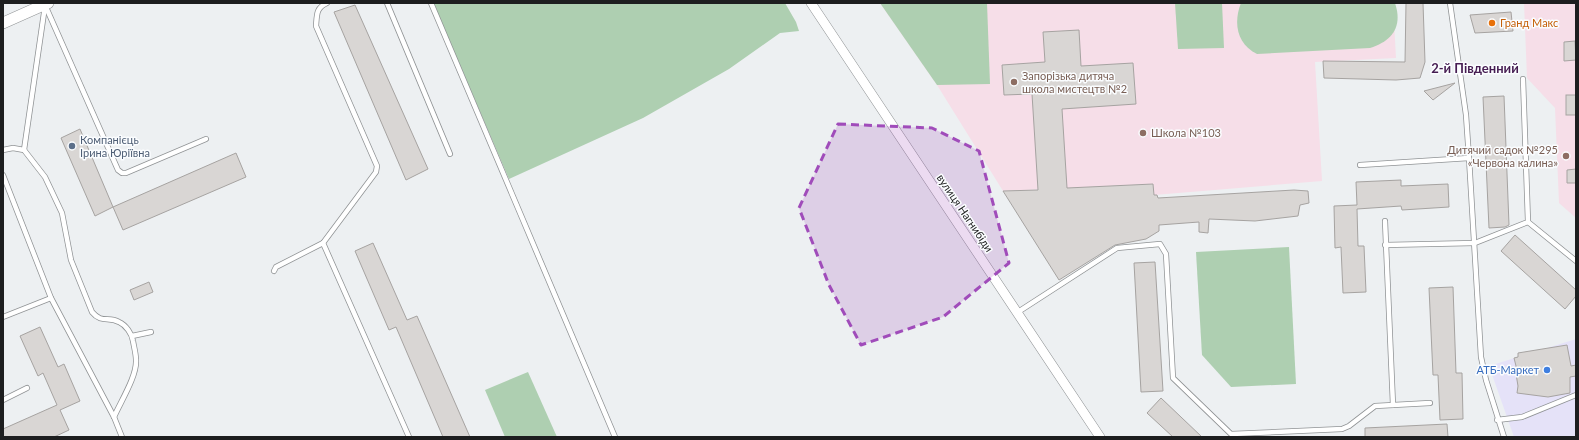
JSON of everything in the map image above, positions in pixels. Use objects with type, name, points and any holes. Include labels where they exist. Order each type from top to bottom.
[{"type":"street","name":"вулиця Нагнибіди","points":[[810,3],[1018,312],[1100,437]]},
{"type":"street","points":[[3,23],[46,4]]},
{"type":"lane","points":[[274,271],[276,267],[322,243],[376,172],[378,166],[316,26],[316,15],[321,6],[328,3]]},
{"type":"lane","points":[[387,3],[450,154]]},
{"type":"lane","points":[[431,3],[616,437]]},
{"type":"lane","points":[[1450,3],[1466,115],[1481,356],[1497,420],[1504,437]]},
{"type":"lane","points":[[46,4],[118,170],[122,173],[126,173],[206,139]]},
{"type":"lane","points":[[24,150],[46,4]]},
{"type":"lane","points":[[1523,79],[1528,222],[1576,261]]},
{"type":"lane","points":[[3,150],[13,148],[24,150],[45,177],[62,213],[71,260],[92,312],[96,317],[102,320],[119,322],[124,325],[132,336],[136,359],[135,371],[114,417]]},
{"type":"lane","points":[[1360,165],[1469,158]]},
{"type":"lane","points":[[3,176],[51,298],[114,417],[122,437]]},
{"type":"lane","points":[[1385,221],[1393,405]]},
{"type":"lane","points":[[1385,245],[1474,243],[1528,222]]},
{"type":"lane","points":[[322,243],[409,437]]},
{"type":"lane","points":[[1018,312],[1117,248],[1160,244],[1166,254],[1173,378],[1231,434],[1342,429],[1349,426],[1375,406],[1430,403]]},
{"type":"lane","points":[[3,318],[51,298]]},
{"type":"lane","points":[[132,336],[151,332]]},
{"type":"lane","points":[[3,400],[27,388]]},
{"type":"lane","points":[[1497,420],[1522,417],[1576,395]]},
{"type":"highlighted area","points":[[838,124],[932,128],[979,151],[1009,263],[943,317],[861,345],[829,285],[799,208]]},
{"type":"shaded area","name":"Школа №103","points":[[880,3],[1393,3],[1396,58],[1315,62],[1322,181],[1154,195],[1153,184],[1003,191],[937,85]]},
{"type":"shaded area","name":"Дитячий садок №295 «Червона калина»","points":[[1524,3],[1576,3],[1576,218],[1559,203],[1555,108],[1527,78]]},
{"type":"shaded area","points":[[1576,339],[1576,435],[1571,437],[1514,437],[1489,366]]},
{"type":"green space","points":[[433,3],[785,3],[796,22],[799,31],[780,33],[729,69],[643,118],[509,179]]},
{"type":"green space","points":[[880,3],[987,3],[990,84],[937,85]]},
{"type":"green space","points":[[1175,3],[1222,3],[1224,48],[1178,49]]},
{"type":"green space","points":[[1241,3],[1395,3],[1398,19],[1394,32],[1390,37],[1378,45],[1370,48],[1257,54],[1245,45],[1238,32],[1237,18]]},
{"type":"green space","points":[[1289,247],[1296,384],[1231,387],[1202,355],[1196,252]]},
{"type":"green space","points":[[528,372],[557,437],[505,437],[485,390]]},
{"type":"building","points":[[1406,3],[1423,3],[1425,62],[1420,78],[1396,80],[1324,78],[1323,61],[1405,62]]},
{"type":"building","points":[[355,5],[428,169],[406,180],[334,12]]},
{"type":"building","name":"Гранд Макс","points":[[1511,12],[1513,31],[1475,33],[1470,15]]},
{"type":"building","points":[[1079,30],[1081,66],[1133,63],[1136,104],[1062,109],[1067,188],[1153,184],[1154,195],[1157,195],[1158,198],[1294,190],[1308,191],[1309,203],[1300,205],[1298,216],[1255,221],[1209,219],[1208,233],[1199,232],[1199,222],[1159,225],[1159,231],[1146,239],[1115,245],[1059,280],[1003,191],[1038,190],[1032,94],[1004,95],[1002,65],[1045,62],[1043,32]]},
{"type":"building","points":[[1575,41],[1576,60],[1564,61],[1564,42]]},
{"type":"building","points":[[1455,83],[1433,100],[1424,91]]},
{"type":"building","points":[[1566,95],[1576,95],[1576,115],[1566,115]]},
{"type":"building","points":[[1504,96],[1509,225],[1505,227],[1489,228],[1483,97]]},
{"type":"building","points":[[80,129],[113,207],[95,216],[61,138]]},
{"type":"building","points":[[236,153],[246,177],[123,230],[113,207]]},
{"type":"building","points":[[1576,169],[1576,183],[1567,183],[1567,170]]},
{"type":"building","points":[[1401,180],[1401,186],[1448,184],[1449,207],[1402,210],[1401,206],[1357,209],[1358,246],[1364,246],[1366,292],[1343,293],[1341,247],[1335,248],[1334,206],[1357,205],[1356,182]]},
{"type":"building","points":[[1515,235],[1576,290],[1576,296],[1565,309],[1501,251]]},
{"type":"building","points":[[373,243],[407,320],[417,316],[470,437],[443,437],[396,327],[389,330],[355,251]]},
{"type":"building","points":[[1155,262],[1163,391],[1141,392],[1134,263]]},
{"type":"building","points":[[149,282],[153,292],[134,300],[130,290]]},
{"type":"building","points":[[1453,287],[1456,373],[1462,373],[1463,419],[1440,420],[1438,375],[1433,375],[1429,288]]},
{"type":"building","points":[[40,327],[58,367],[64,364],[80,401],[60,410],[69,430],[54,437],[3,437],[3,429],[57,405],[43,373],[38,376],[20,336]]},
{"type":"building","name":"АТБ-Маркет","points":[[1567,345],[1571,366],[1576,365],[1576,376],[1570,377],[1570,393],[1548,397],[1517,393],[1518,386],[1516,374],[1518,374],[1514,358],[1518,357],[1518,353]]},
{"type":"building","points":[[1161,398],[1202,437],[1173,437],[1147,413]]},
{"type":"building","points":[[1447,424],[1448,437],[1365,437],[1365,428]]},
{"type":"place","name":"Гранд Макс","points":[[1492,23]]},
{"type":"place","name":"Запорізька дитяча школа мистецтв №2","points":[[1014,82]]},
{"type":"place","name":"Школа №103","points":[[1143,133]]},
{"type":"place","name":"Компанієць Ірина Юріївна","points":[[72,146]]},
{"type":"place","name":"Дитячий садок №295 «Червона калина»","points":[[1566,156]]},
{"type":"place","name":"АТБ-Маркет","points":[[1547,370]]},
{"type":"district","name":"2-й Південний","points":[[1475,68]]}]
